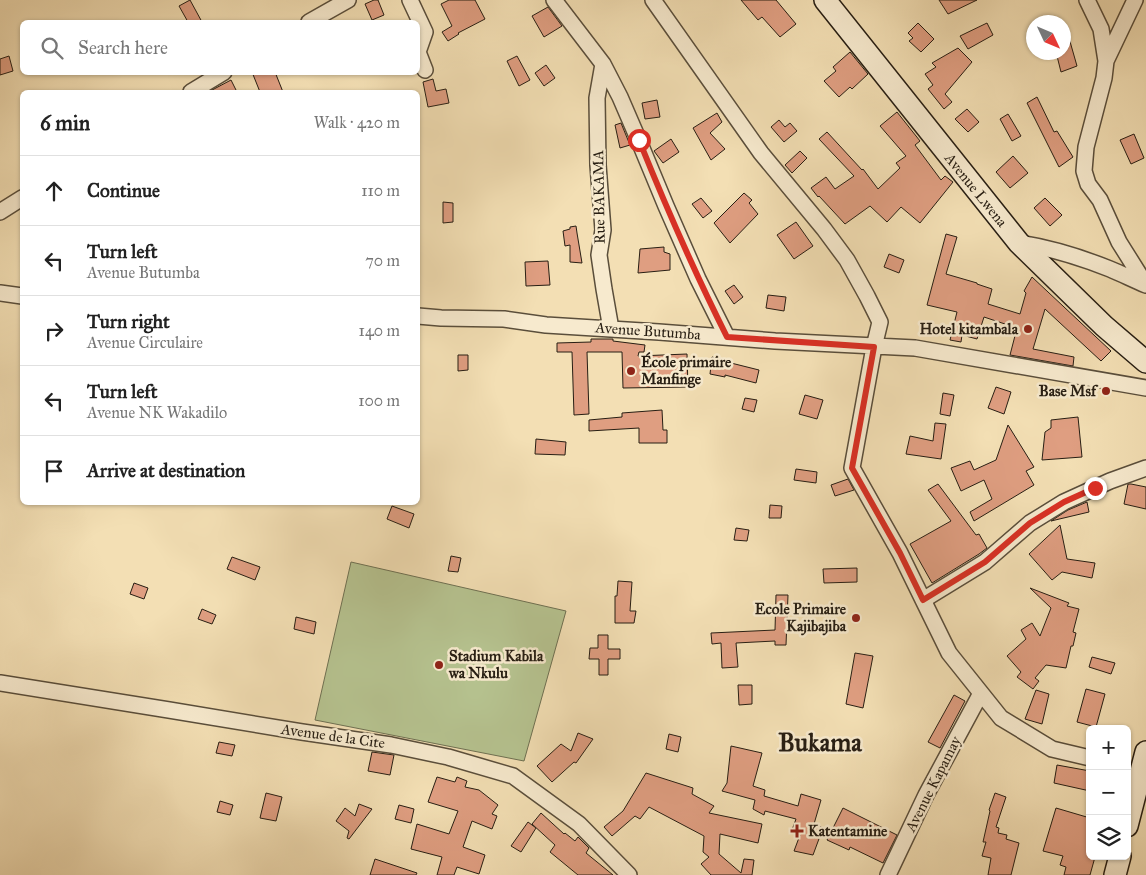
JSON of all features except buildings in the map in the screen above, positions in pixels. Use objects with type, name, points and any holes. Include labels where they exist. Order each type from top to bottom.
[{"type":"main road","name":"Avenue Lwena","points":[[825,0],[1019,243],[1104,326],[1146,362]]},
{"type":"main road","points":[[1129,815],[1140,765]]},
{"type":"main road","points":[[1115,875],[1119,860]]},
{"type":"street","points":[[313,20],[348,0]]},
{"type":"street","points":[[410,0],[419,20]]},
{"type":"street","points":[[554,0],[603,64],[620,97],[698,279],[727,337]]},
{"type":"street","points":[[653,0],[761,153],[847,260],[880,322],[852,468],[900,553],[949,653],[1001,718],[1052,749],[1086,757]]},
{"type":"street","points":[[1087,0],[1102,30],[1106,61],[1104,78],[1086,147],[1084,171],[1088,184],[1100,200],[1119,242],[1146,285]]},
{"type":"street","points":[[1106,61],[1135,0]]},
{"type":"street","points":[[420,21],[425,32],[420,46]]},
{"type":"street","points":[[420,57],[425,70]]},
{"type":"street","name":"Rue BAKAMA","points":[[603,64],[598,98],[598,165],[603,230],[599,255],[611,329]]},
{"type":"street","points":[[195,90],[219,75]]},
{"type":"street","points":[[0,212],[20,199]]},
{"type":"street","points":[[1019,243],[1041,246],[1069,254],[1146,285]]},
{"type":"street","points":[[0,293],[20,296]]},
{"type":"street","name":"Avenue Butumba","points":[[420,316],[504,319],[546,325],[874,347],[915,348],[1146,388]]},
{"type":"street","points":[[923,600],[985,562],[1030,523],[1064,502],[1110,481],[1146,468]]},
{"type":"street","name":"Avenue de la Cite","points":[[0,683],[391,745],[513,776],[579,824],[629,875]]},
{"type":"street","name":"Avenue Kapamay","points":[[888,875],[926,795],[981,693]]},
{"type":"green space","name":"Stadium Kabila wa Nkulu","points":[[351,562],[566,611],[524,761],[315,720]]},
{"type":"place","name":"Hotel kitambala","points":[[1028,329]]},
{"type":"place","name":"École primaire Manfinge","points":[[631,371]]},
{"type":"place","name":"Base Msf","points":[[1106,391]]},
{"type":"place","name":"Ecole Primaire Kajibajiba","points":[[856,618]]},
{"type":"place","name":"Stadium Kabila wa Nkulu","points":[[439,665]]},
{"type":"place","name":"Katentamine","points":[[797,831]]},
{"type":"district","name":"Bukama","points":[[820,742]]},
{"type":"route","points":[[639,140],[698,279],[727,337],[874,347],[852,468],[900,553],[923,600],[985,562],[1030,523],[1064,502],[1095,488]]}]
